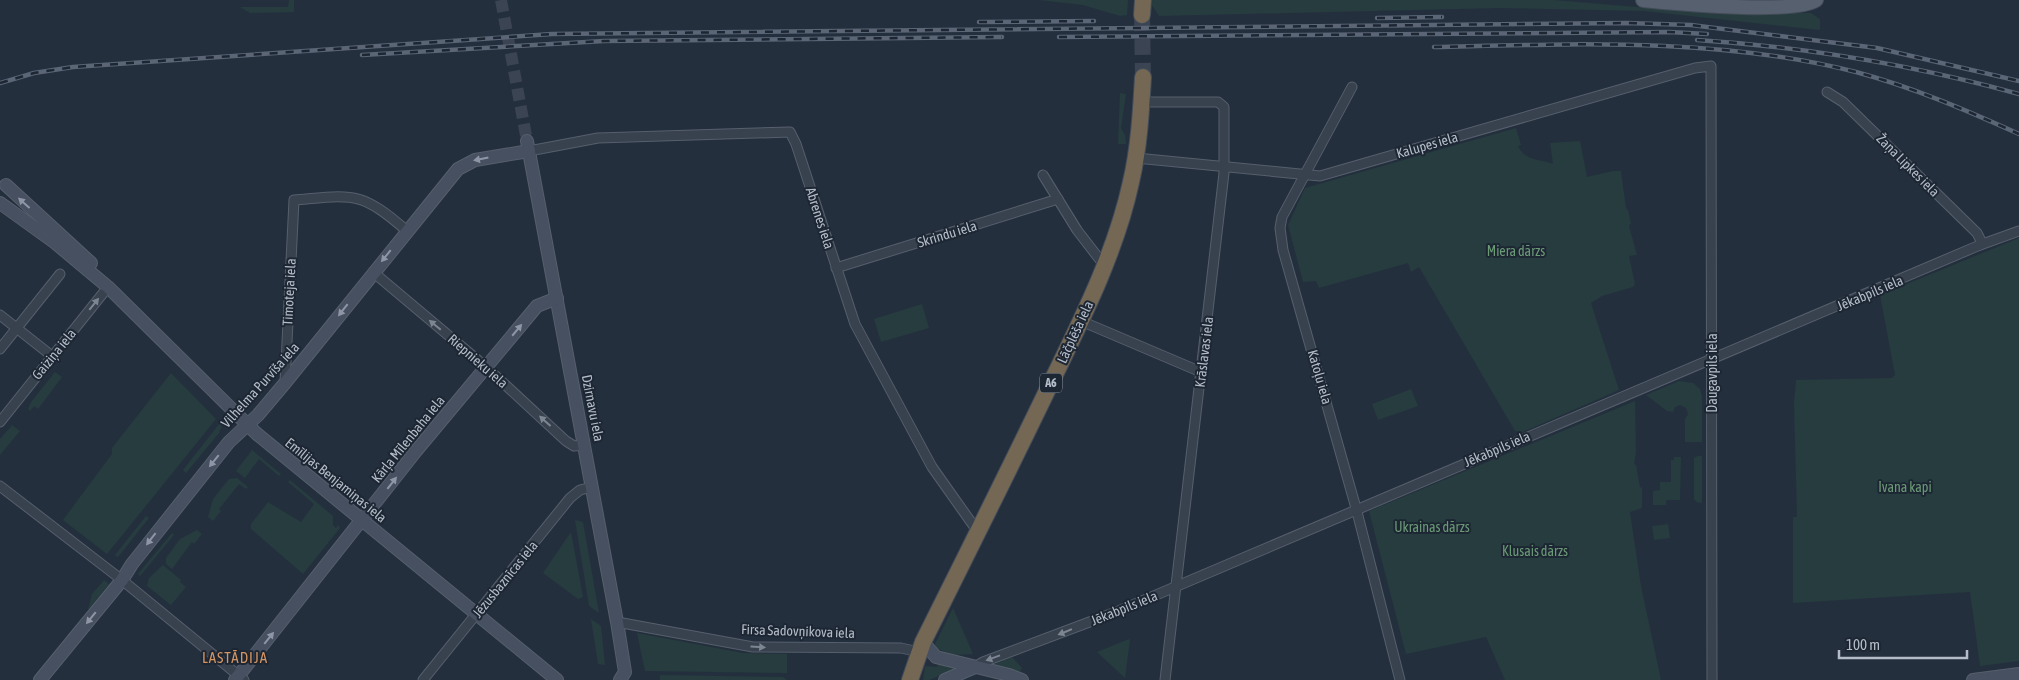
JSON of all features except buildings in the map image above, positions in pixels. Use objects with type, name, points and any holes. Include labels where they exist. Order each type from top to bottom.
[{"type":"highway","name":"Lāčplēša iela","points":[[910,680],[921,647],[1081,321],[1104,265],[1126,204],[1136,158],[1143,77]]},
{"type":"main road","points":[[1642,0],[1800,6],[1816,0]]},
{"type":"street","name":"Kalupes iela","points":[[1136,158],[1320,176],[1696,68],[1711,66]]},
{"type":"street","name":"Daugavpils iela","points":[[1711,66],[1712,680]]},
{"type":"street","name":"Katoļu iela","points":[[1352,87],[1282,218],[1280,228],[1284,250],[1356,508],[1400,680]]},
{"type":"street","name":"Žaņa Lipkes iela","points":[[1826,92],[1844,102],[1957,214],[1980,238],[1980,245]]},
{"type":"street","name":"Krāslavas iela","points":[[1141,102],[1218,102],[1224,106],[1225,167],[1174,587],[1165,680]]},
{"type":"street","name":"Abrenes iela","points":[[528,146],[618,137],[790,132],[796,144],[855,324],[932,467],[978,532]]},
{"type":"street","name":"Vilhelma Purvīša iela","points":[[40,680],[122,580],[181,500],[229,442],[285,383],[407,230],[463,164],[528,146]]},
{"type":"street","name":"Dzirnavu iela","points":[[528,146],[617,622],[624,672],[620,680]]},
{"type":"street","points":[[1043,174],[1077,230],[1104,265]]},
{"type":"street","name":"Emīlijas Benjamiņas iela","points":[[6,185],[100,272],[108,287]]},
{"type":"street","name":"Timoteja iela","points":[[285,383],[294,200],[346,196],[361,199],[382,209],[407,230]]},
{"type":"street","name":"Skrindu iela","points":[[836,268],[1058,199]]},
{"type":"street","name":"Emīlijas Benjamiņas iela","points":[[0,203],[53,241],[108,287],[246,425],[557,680]]},
{"type":"street","name":"Jēkabpils iela","points":[[975,667],[983,662],[1055,636],[1174,587],[1356,508],[1980,245],[2019,231]]},
{"type":"street","name":"Riepnieku iela","points":[[373,272],[486,367],[566,441],[574,446],[584,445]]},
{"type":"street","points":[[0,349],[60,274]]},
{"type":"street","name":"Gaiziņa iela","points":[[0,422],[108,287]]},
{"type":"street","name":"Kārļa Mīlenbaha iela","points":[[239,679],[362,521],[486,367],[537,306],[546,300],[557,298]]},
{"type":"street","points":[[0,315],[52,356]]},
{"type":"street","points":[[1081,321],[1201,372]]},
{"type":"street","points":[[0,486],[122,580],[239,679]]},
{"type":"street","name":"Jēzusbaznīcas iela","points":[[423,680],[571,496],[580,490],[592,488]]},
{"type":"street","name":"Firsa Sadovņikova iela","points":[[617,622],[754,647],[921,647]]},
{"type":"street","points":[[921,647],[936,658],[1009,674],[1022,680]]},
{"type":"street","points":[[945,680],[975,667]]},
{"type":"street","points":[[1973,680],[2019,674]]},
{"type":"green space","points":[[289,0],[294,0],[294,12],[250,13],[240,7],[288,7]]},
{"type":"green space","points":[[1039,0],[1128,0],[1127,15],[1120,16],[1083,5]]},
{"type":"green space","points":[[1152,0],[1554,0],[1697,12],[1811,13],[1820,19],[1820,30],[1644,11],[1498,8],[1159,16],[1151,4]]},
{"type":"green space","points":[[1120,93],[1126,94],[1121,128],[1125,135],[1126,144],[1118,144]]},
{"type":"green space","name":"Miera dārzs","points":[[1516,128],[1521,145],[1518,146],[1529,158],[1553,164],[1550,143],[1580,141],[1587,177],[1621,171],[1626,208],[1631,223],[1629,226],[1637,255],[1629,256],[1635,284],[1633,287],[1602,296],[1591,303],[1619,390],[1523,432],[1515,431],[1419,267],[1411,272],[1408,263],[1319,288],[1316,281],[1303,282],[1288,225],[1305,188]]},
{"type":"green space","name":"Ivana kapi","points":[[2019,238],[2019,661],[1980,666],[1970,592],[1793,603],[1793,517],[1797,517],[1794,404],[1796,380],[1892,378],[1895,375],[1880,295]]},
{"type":"green space","points":[[922,304],[929,328],[881,342],[874,319]]},
{"type":"green space","points":[[55,372],[62,377],[38,409],[34,406],[30,411],[28,409],[31,402]]},
{"type":"green space","points":[[171,373],[216,419],[107,554],[63,520],[112,454],[112,448]]},
{"type":"green space","points":[[1679,381],[1693,383],[1700,389],[1702,396],[1702,442],[1685,442],[1685,419],[1688,414],[1686,408],[1680,405],[1675,407],[1673,412],[1667,411],[1646,395]]},
{"type":"green space","points":[[1411,389],[1418,406],[1378,420],[1372,404]]},
{"type":"green space","name":"Klusais dārzs","points":[[1635,401],[1636,452],[1634,464],[1636,465],[1640,487],[1642,488],[1642,508],[1630,512],[1641,586],[1661,680],[1505,680],[1486,637],[1406,654],[1369,511]]},
{"type":"green space","points":[[220,423],[222,425],[219,433],[186,473],[183,470]]},
{"type":"green space","points":[[12,425],[20,431],[0,455],[0,439]]},
{"type":"green space","points":[[252,450],[281,474],[279,476],[259,459],[245,478],[236,471]]},
{"type":"green space","points":[[1702,456],[1702,503],[1696,502],[1694,499],[1694,458]]},
{"type":"green space","points":[[1674,457],[1681,457],[1680,500],[1666,500],[1666,505],[1653,505],[1653,491],[1660,490],[1660,482],[1671,482],[1671,460],[1674,460]]},
{"type":"green space","points":[[237,478],[248,487],[246,489],[239,484],[219,509],[221,511],[213,521],[208,517],[213,499],[229,479]]},
{"type":"green space","points":[[290,480],[333,516],[333,525],[336,528],[338,525],[340,528],[303,574],[251,529],[251,524],[268,502],[301,522],[314,504],[288,482]]},
{"type":"green space","points":[[146,516],[149,518],[118,557],[115,555]]},
{"type":"green space","points":[[575,520],[583,522],[599,613],[589,606]]},
{"type":"green space","points":[[1668,524],[1670,538],[1654,540],[1652,526]]},
{"type":"green space","points":[[197,530],[202,534],[194,544],[192,542],[172,569],[166,564],[166,558],[180,539]]},
{"type":"green space","points":[[571,532],[583,597],[578,599],[543,573]]},
{"type":"green space","points":[[172,533],[174,535],[140,576],[138,574]]},
{"type":"green space","points":[[163,565],[181,580],[180,582],[186,587],[171,605],[147,586],[149,578]]},
{"type":"green space","points":[[104,580],[109,584],[88,610],[92,594]]},
{"type":"green space","points":[[953,608],[973,654],[952,655],[936,648],[935,644]]},
{"type":"green space","points":[[591,619],[601,626],[605,665],[598,664]]},
{"type":"green space","points":[[637,633],[743,653],[787,654],[787,673],[645,671]]},
{"type":"green space","points":[[1130,640],[1125,678],[1097,652]]},
{"type":"green space","points":[[1012,657],[1022,668],[1020,672],[992,665]]},
{"type":"green space","points":[[938,664],[957,669],[929,680],[923,680],[925,666],[937,667]]},
{"type":"green space","points":[[660,675],[783,677],[787,680],[660,680]]},
{"type":"tunnel","points":[[501,0],[527,141]]},
{"type":"tunnel","points":[[1142,15],[1143,77]]},
{"type":"railway","points":[[1377,18],[1442,17]]},
{"type":"railway","points":[[979,22],[1094,21]]},
{"type":"railway","points":[[0,83],[34,73],[73,67],[552,34],[1626,23],[1691,25],[1877,48],[2019,81]]},
{"type":"railway","points":[[1059,37],[1669,32],[1707,34]]},
{"type":"railway","points":[[362,55],[604,41],[1002,37]]},
{"type":"railway","points":[[1697,40],[1778,47],[1859,59],[1939,74],[2019,94]]},
{"type":"railway","points":[[1434,47],[1593,44],[1646,45],[1752,53],[1804,61],[1877,78],[1939,100],[2019,134]]},
{"type":"district","name":"LASTĀDIJA","points":[[235,657]]},
{"type":"park label","name":"Ukrainas dārzs","points":[[1432,527]]}]
